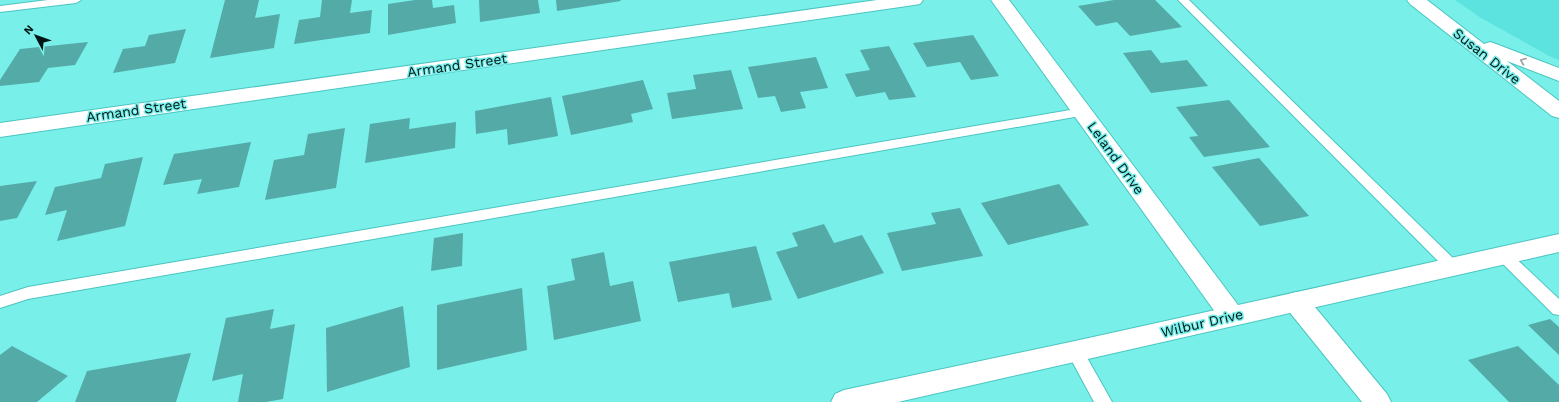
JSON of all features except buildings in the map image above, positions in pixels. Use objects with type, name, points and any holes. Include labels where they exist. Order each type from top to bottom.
[{"type":"street","name":"Armand Street","points":[[0,130],[914,0]]},
{"type":"street","name":"Leland Drive","points":[[1000,0],[1232,316]]},
{"type":"street","name":"Susan Drive","points":[[1416,0],[1559,111]]},
{"type":"street","points":[[1463,37],[1559,75]]},
{"type":"street","name":"Wilbur Drive","points":[[844,402],[1559,243]]},
{"type":"street","points":[[1296,302],[1378,402]]},
{"type":"lane","points":[[0,9],[76,0]]},
{"type":"lane","points":[[1183,0],[1452,266]]},
{"type":"lane","points":[[0,302],[35,292],[1082,112]]},
{"type":"lane","points":[[1502,255],[1559,309]]},
{"type":"lane","points":[[1074,352],[1103,402]]},
{"type":"shaded area","points":[[1455,0],[1559,0],[1559,60],[1481,18]]}]
